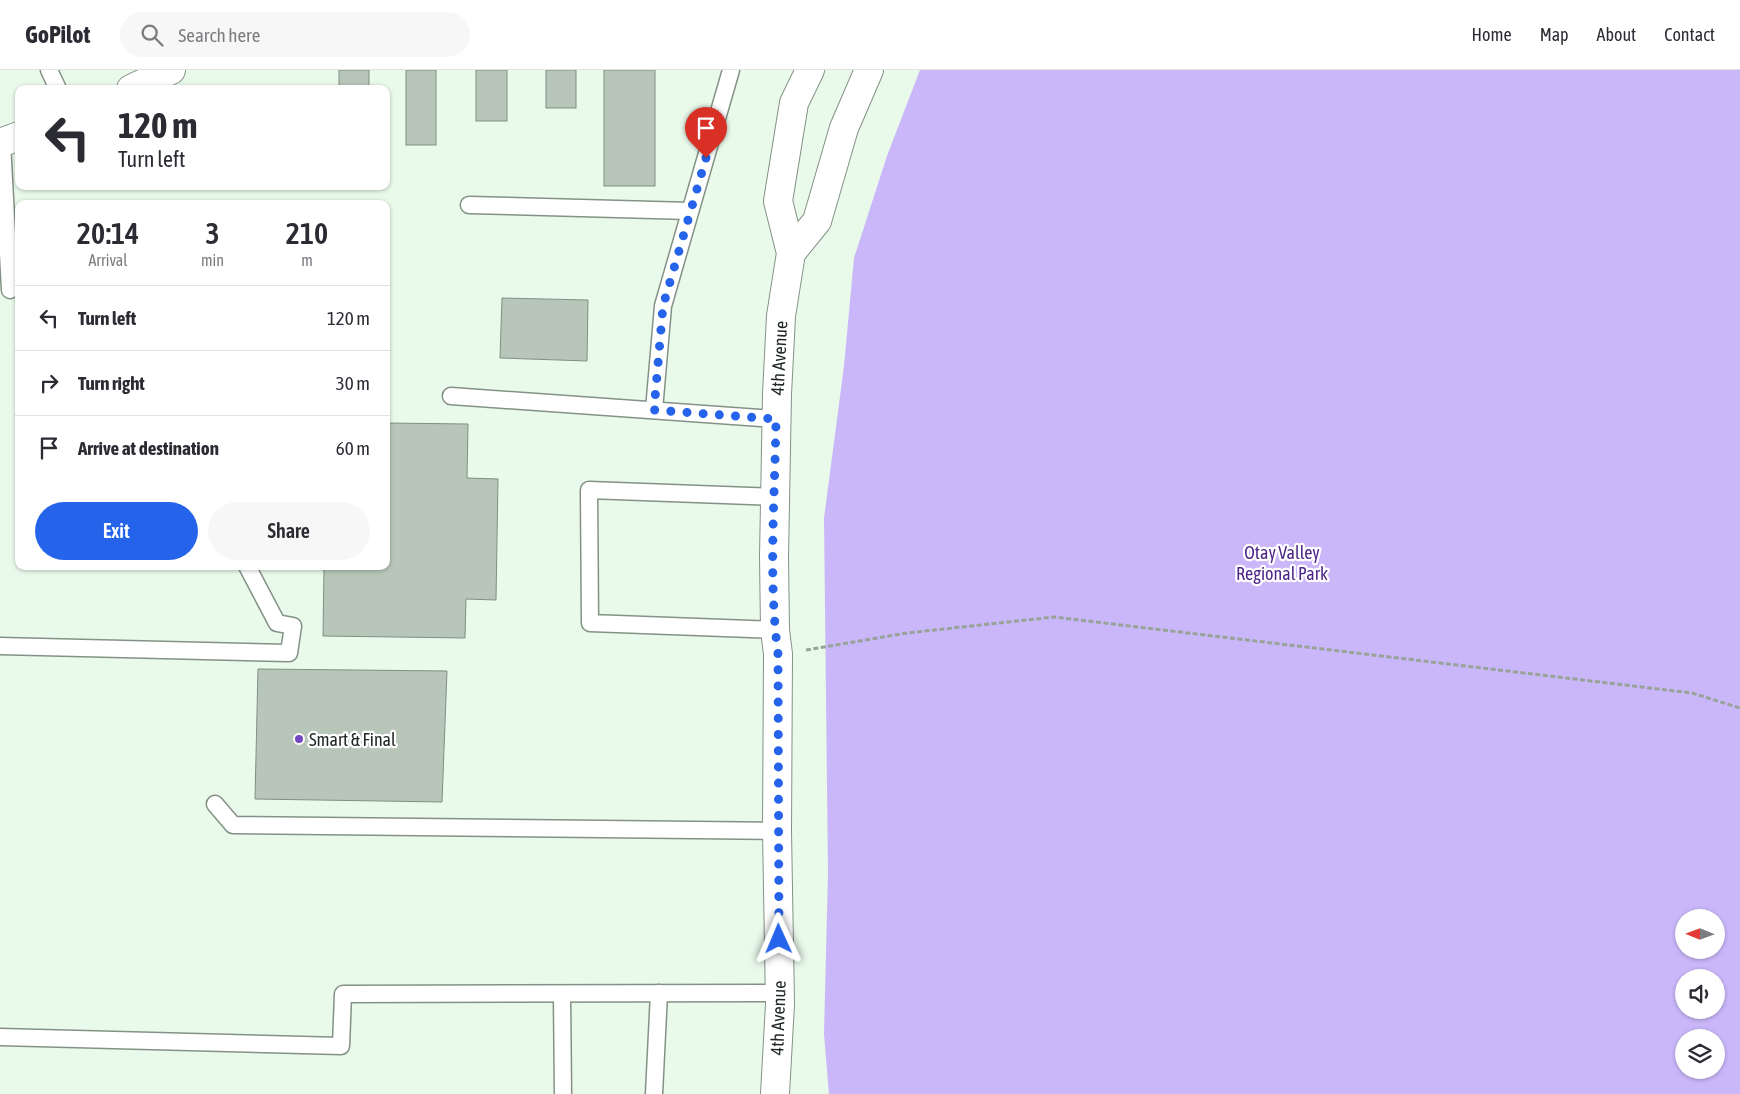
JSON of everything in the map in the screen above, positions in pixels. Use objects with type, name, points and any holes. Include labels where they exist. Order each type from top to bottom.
[{"type":"main road","points":[[139,85],[171,70]]},
{"type":"main road","name":"4th Avenue","points":[[775,1094],[779,993],[776,419],[781,316],[791,253],[778,201],[794,103],[810,70]]},
{"type":"main road","points":[[791,253],[817,221],[844,128],[869,70]]},
{"type":"lane","points":[[48,70],[56,85]]},
{"type":"lane","points":[[654,410],[663,306],[731,70]]},
{"type":"lane","points":[[7,141],[10,290]]},
{"type":"lane","points":[[468,205],[690,211]]},
{"type":"lane","points":[[451,396],[776,419]]},
{"type":"lane","points":[[775,497],[589,490],[590,623],[776,642]]},
{"type":"lane","points":[[0,646],[289,653],[293,626],[277,623],[250,570]]},
{"type":"lane","points":[[215,804],[233,825],[777,831]]},
{"type":"lane","points":[[654,1094],[659,993]]},
{"type":"lane","points":[[0,1036],[341,1046],[343,994],[779,993]]},
{"type":"lane","points":[[562,994],[563,1094]]},
{"type":"path","points":[[776,642],[907,632],[1054,617],[1692,693],[1740,708]]},
{"type":"green space","name":"Otay Valley Regional Park","points":[[920,70],[1740,70],[1740,1094],[829,1094],[824,1034],[828,874],[824,518],[844,366],[854,258],[887,156]]},
{"type":"building","points":[[339,70],[369,70],[369,85],[339,85]]},
{"type":"building","points":[[406,70],[436,70],[436,145],[406,145]]},
{"type":"building","points":[[476,70],[507,70],[507,121],[476,121]]},
{"type":"building","points":[[546,70],[576,70],[576,108],[546,108]]},
{"type":"building","points":[[604,70],[655,70],[655,186],[604,186]]},
{"type":"building","points":[[502,298],[588,300],[587,361],[500,358]]},
{"type":"building","points":[[390,423],[468,424],[467,478],[498,479],[496,600],[466,599],[465,638],[323,636],[324,570],[390,570]]},
{"type":"building","points":[[258,669],[447,671],[442,802],[255,799]]},
{"type":"place","name":"Smart & Final","points":[[299,739]]},
{"type":"route","points":[[706,158],[663,306],[654,410],[776,419],[774,558],[775,630],[778,654],[777,831],[779,939]]}]
